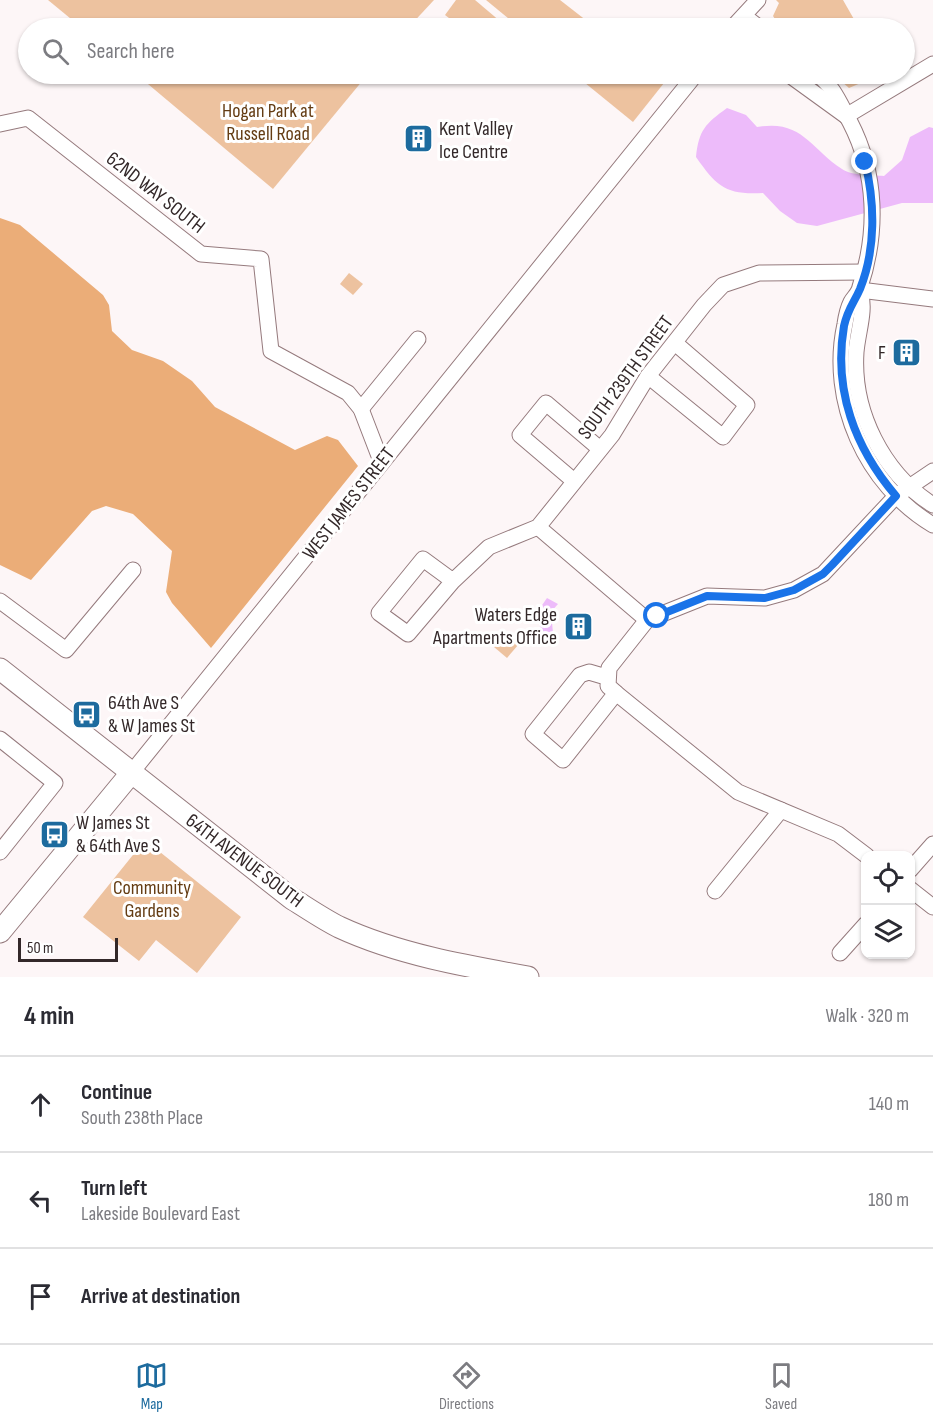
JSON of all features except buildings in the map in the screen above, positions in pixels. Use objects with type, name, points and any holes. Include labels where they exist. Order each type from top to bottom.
[{"type":"street","points":[[747,18],[744,16],[758,0]]},
{"type":"street","points":[[915,75],[933,64]]},
{"type":"street","name":"WEST JAMES STREET","points":[[0,932],[687,84]]},
{"type":"street","points":[[684,88],[690,84]]},
{"type":"street","points":[[802,84],[846,116]]},
{"type":"street","points":[[827,84],[833,90],[859,140],[872,192],[873,214],[864,272],[860,290],[850,304],[844,326],[842,349],[844,395],[849,417],[863,449],[896,496],[933,525]]},
{"type":"street","points":[[846,116],[900,84]]},
{"type":"street","name":"62ND WAY SOUTH","points":[[0,124],[28,118],[201,254],[261,259],[271,351],[334,383],[348,393],[361,409],[381,461]]},
{"type":"street","name":"SOUTH 239TH STREET","points":[[453,581],[423,559],[379,613],[408,634],[453,581],[489,547],[538,527],[600,449],[648,376],[723,285],[759,273],[864,272]]},
{"type":"street","points":[[860,290],[933,299]]},
{"type":"street","points":[[860,290],[865,305],[856,354],[861,403],[879,448],[909,487],[933,505]]},
{"type":"street","points":[[361,409],[418,339]]},
{"type":"street","points":[[648,376],[723,437],[747,405],[675,343]]},
{"type":"street","points":[[574,481],[520,435],[546,403],[600,449]]},
{"type":"street","points":[[861,851],[838,834],[738,792],[616,693],[608,686],[606,677],[609,668],[647,620],[707,596],[765,598],[794,590],[828,570],[896,496],[933,471]]},
{"type":"street","points":[[538,527],[647,620]]},
{"type":"street","points":[[0,601],[66,650],[133,570]]},
{"type":"street","name":"64TH AVENUE SOUTH","points":[[0,669],[291,898],[339,927],[381,943],[470,967],[528,977]]},
{"type":"street","points":[[606,677],[590,672],[580,675],[533,734],[563,760],[616,693]]},
{"type":"street","points":[[0,739],[55,783],[0,852]]},
{"type":"street","points":[[715,891],[781,810]]},
{"type":"street","points":[[915,864],[933,844]]},
{"type":"street","points":[[915,893],[933,907]]},
{"type":"street","points":[[840,953],[861,930]]},
{"type":"green space","points":[[48,0],[434,0],[417,18],[70,18]]},
{"type":"green space","points":[[456,0],[475,0],[496,18],[449,18],[445,15]]},
{"type":"green space","points":[[486,0],[560,0],[583,18],[508,18]]},
{"type":"green space","points":[[776,0],[843,0],[853,18],[774,18],[773,16],[779,3]]},
{"type":"green space","name":"Hogan Park at Russell Road","points":[[148,84],[360,84],[273,189]]},
{"type":"green space","points":[[586,84],[663,84],[633,122]]},
{"type":"green space","points":[[844,84],[858,84],[849,88]]},
{"type":"green space","points":[[349,273],[363,284],[353,295],[340,284]]},
{"type":"green space","points":[[505,634],[518,645],[507,658],[494,647]]},
{"type":"green space","name":"Community Gardens","points":[[145,840],[241,917],[197,973],[156,940],[139,961],[83,917]]},
{"type":"shaded area","points":[[727,108],[746,115],[757,127],[785,127],[795,131],[842,169],[863,175],[884,176],[902,160],[910,137],[929,127],[933,128],[933,203],[902,203],[817,226],[797,223],[780,211],[763,193],[740,192],[724,187],[710,176],[696,157],[704,128]]},
{"type":"shaded area","points":[[0,218],[20,225],[103,295],[109,305],[112,331],[132,350],[163,361],[192,381],[215,407],[295,450],[327,436],[338,440],[358,466],[211,648],[172,603],[166,592],[172,551],[133,514],[106,506],[92,511],[31,580],[0,565]]},
{"type":"shaded area","points":[[547,598],[558,604],[551,612],[553,633],[541,635],[538,611]]},
{"type":"place","name":"Kent Valley Ice Centre","points":[[418,139]]},
{"type":"place","name":"F","points":[[907,352]]},
{"type":"place","name":"Waters Edge Apartments Office","points":[[578,626]]},
{"type":"place","name":"64th Ave S & W James St","points":[[87,714]]},
{"type":"place","name":"W James St & 64th Ave S","points":[[55,834]]},
{"type":"route","points":[[657,616],[707,596],[765,598],[794,590],[823,574],[896,496],[881,478],[857,439],[844,395],[842,372],[844,326],[850,304],[860,290],[872,232],[872,192],[865,162]]}]
